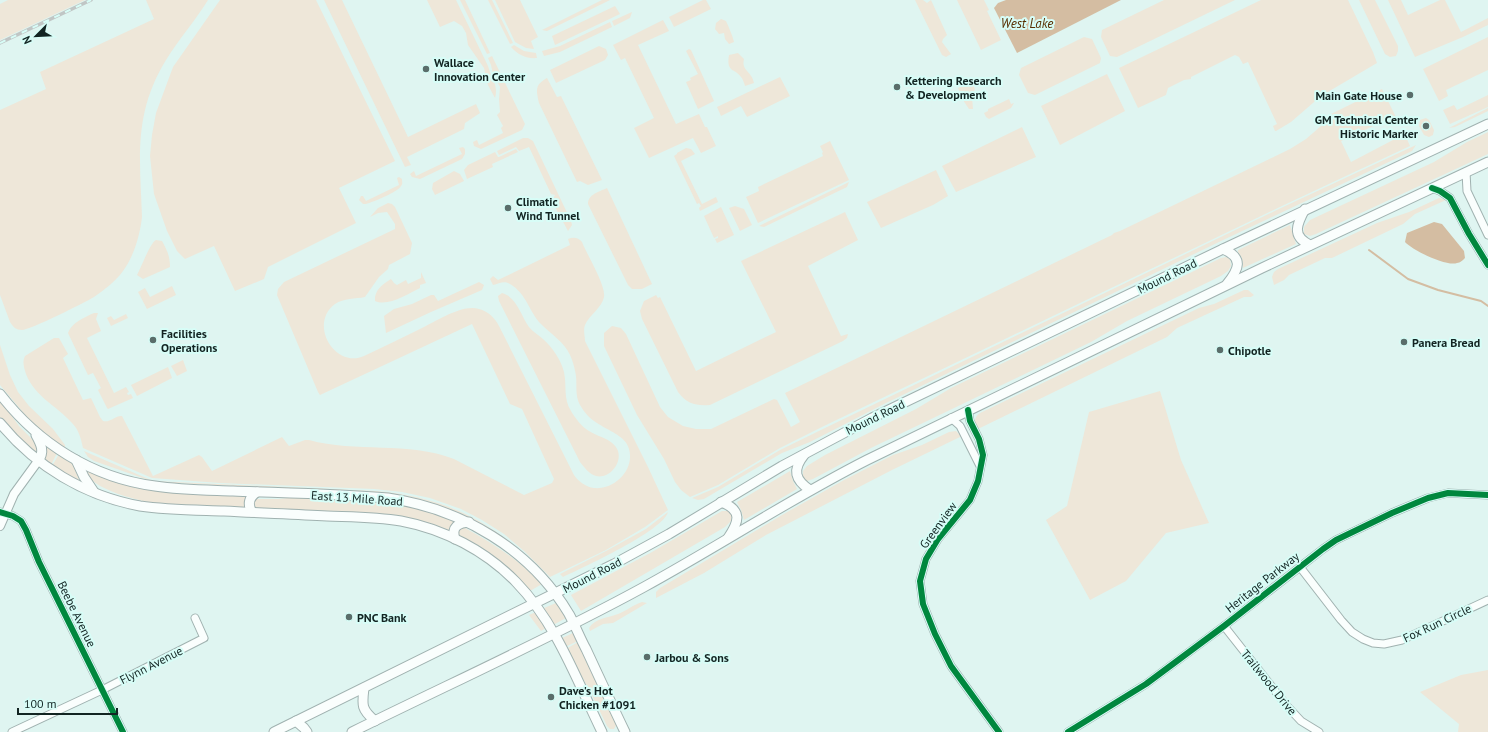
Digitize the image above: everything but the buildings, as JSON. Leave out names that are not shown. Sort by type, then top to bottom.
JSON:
[{"type":"main road","name":"Mound Road","points":[[274,732],[535,604],[640,550],[807,452],[879,415],[1306,209],[1488,124]]},
{"type":"main road","points":[[352,732],[555,633],[645,587],[810,490],[867,460],[1226,285],[1488,162]]},
{"type":"main road","points":[[1306,209],[1297,229],[1300,237],[1310,245]]},
{"type":"main road","points":[[1223,249],[1233,255],[1238,265],[1235,275],[1226,285]]},
{"type":"main road","name":"East 13 Mile Road","points":[[0,394],[35,432],[76,460],[109,476],[139,484],[165,488],[388,498],[426,506],[451,514],[469,522],[510,548],[536,572],[555,594],[574,623],[621,730]]},
{"type":"main road","name":"East 13 Mile Road","points":[[0,423],[18,443],[38,461],[70,481],[95,493],[124,502],[157,508],[388,519],[425,527],[455,539],[485,556],[503,570],[524,590],[535,604],[555,633],[602,732]]},
{"type":"main road","points":[[35,432],[40,442],[42,452],[38,461]]},
{"type":"main road","points":[[807,452],[798,464],[796,474],[800,482],[810,490]]},
{"type":"main road","points":[[76,460],[84,477],[95,493]]},
{"type":"main road","points":[[252,512],[249,502],[252,495],[257,492]]},
{"type":"main road","points":[[721,502],[731,507],[736,514],[736,524],[728,539]]},
{"type":"main road","points":[[455,539],[454,532],[456,526],[462,522],[469,522]]},
{"type":"main road","points":[[364,688],[364,709],[375,721]]},
{"type":"main road","points":[[586,698],[591,699],[609,732]]},
{"type":"main road","points":[[296,721],[307,732]]},
{"type":"street","points":[[1466,172],[1467,191],[1488,235]]},
{"type":"street","points":[[1432,188],[1440,191],[1450,198],[1469,234],[1488,265]]},
{"type":"street","name":"Greenview","points":[[968,410],[970,421],[983,455],[978,481],[974,493],[965,507],[938,539],[926,559],[920,581],[923,604],[935,634],[951,666],[999,732]]},
{"type":"street","points":[[951,418],[960,426],[980,466]]},
{"type":"street","points":[[0,526],[3,513],[18,487],[38,461]]},
{"type":"street","name":"Heritage Parkway","points":[[1068,732],[1146,684],[1336,540],[1392,513],[1428,498],[1448,493],[1488,495]]},
{"type":"street","name":"Beebe Avenue","points":[[3,513],[20,521],[26,530],[39,562],[123,732]]},
{"type":"street","name":"Fox Run Circle","points":[[1300,567],[1352,632],[1373,643],[1384,644],[1402,640],[1488,600]]},
{"type":"street","name":"Flynn Avenue","points":[[12,732],[102,690],[204,638],[194,618]]},
{"type":"street","name":"Trailwood Drive","points":[[1224,626],[1287,706],[1301,721],[1319,732]]},
{"type":"shaded area","points":[[8,0],[85,0],[0,40],[0,4]]},
{"type":"shaded area","points":[[146,0],[208,0],[166,60],[155,80],[148,99],[143,118],[140,156],[142,217],[140,231],[133,252],[120,275],[94,297],[35,326],[22,330],[18,329],[10,322],[0,295],[0,110],[46,89],[40,72],[154,19]]},
{"type":"shaded area","points":[[220,0],[316,0],[395,161],[339,188],[356,223],[268,267],[264,279],[235,291],[214,246],[185,259],[177,251],[167,231],[154,194],[150,156],[156,113],[173,67]]},
{"type":"shaded area","points":[[324,0],[342,0],[408,137],[476,104],[480,113],[465,123],[464,129],[407,157],[411,165],[405,167]]},
{"type":"shaded area","points":[[427,0],[456,0],[488,66],[496,90],[495,98],[488,85],[484,68],[468,45],[466,33],[462,26],[454,21],[440,27]]},
{"type":"shaded area","points":[[460,0],[465,0],[490,53],[487,54]]},
{"type":"shaded area","points":[[488,0],[492,0],[513,43],[510,44]]},
{"type":"shaded area","points":[[495,0],[520,0],[538,37],[531,41],[534,49],[526,48],[515,42]]},
{"type":"shaded area","points":[[602,0],[610,0],[547,31],[542,30]]},
{"type":"shaded area","points":[[703,0],[706,0],[711,9],[674,27],[669,17]]},
{"type":"shaded area","points":[[915,0],[923,0],[927,3],[931,0],[947,35],[942,42],[951,54],[946,57],[942,55]]},
{"type":"shaded area","points":[[957,0],[984,0],[989,10],[987,11],[1001,40],[981,50]]},
{"type":"shaded area","points":[[1164,0],[1235,0],[1117,57],[1110,56],[1101,37],[1102,30]]},
{"type":"shaded area","points":[[1261,0],[1348,0],[1377,63],[1321,96],[1291,122],[1276,131],[1273,126],[1277,124],[1248,62],[1243,64],[1239,57],[1235,55],[1191,77],[1191,79],[1184,80],[1168,88],[1166,95],[1138,108],[1119,68]]},
{"type":"shaded area","points":[[1359,0],[1375,0],[1398,46],[1396,56],[1390,57],[1385,54]]},
{"type":"shaded area","points":[[1388,0],[1401,0],[1408,15],[1440,0],[1445,0],[1461,32],[1488,18],[1488,25],[1415,57]]},
{"type":"shaded area","points":[[615,6],[620,14],[555,45],[552,36]]},
{"type":"shaded area","points":[[632,12],[630,18],[614,26],[612,21]]},
{"type":"shaded area","points":[[721,19],[726,21],[734,42],[729,44],[725,39],[724,33],[719,34],[715,29],[716,23]]},
{"type":"shaded area","points":[[663,20],[669,31],[638,45],[676,124],[699,114],[716,146],[701,153],[693,138],[649,158],[634,128],[654,118],[625,58],[621,60],[613,45]]},
{"type":"shaded area","points":[[610,22],[612,27],[560,52],[544,56],[542,51],[560,46]]},
{"type":"shaded area","points":[[1084,37],[1092,39],[1101,58],[1100,63],[1035,95],[1028,93],[1019,75],[1021,68]]},
{"type":"shaded area","points":[[1488,37],[1488,70],[1446,90],[1448,96],[1439,101],[1423,69]]},
{"type":"shaded area","points":[[514,45],[524,51],[536,53],[537,58],[530,58],[520,54],[511,47]]},
{"type":"shaded area","points":[[599,46],[606,49],[608,55],[605,60],[556,83],[550,70]]},
{"type":"shaded area","points":[[689,49],[691,50],[714,101],[698,109],[686,82],[698,74],[686,51]]},
{"type":"shaded area","points":[[738,53],[744,59],[743,63],[745,69],[753,79],[754,83],[745,86],[739,74],[730,67],[728,61],[729,55]]},
{"type":"shaded area","points":[[492,56],[525,124],[522,130],[481,149],[474,146],[473,142],[477,140],[479,145],[503,133],[501,128],[503,126],[497,115],[500,112],[500,87],[493,74],[488,58]]},
{"type":"shaded area","points":[[1107,74],[1125,111],[1060,145],[1041,106]]},
{"type":"shaded area","points":[[780,77],[790,96],[747,117],[741,106],[721,116],[717,107]]},
{"type":"shaded area","points":[[547,78],[557,97],[561,96],[602,180],[588,185],[580,181],[577,182],[539,103],[537,88],[540,83]]},
{"type":"shaded area","points":[[972,83],[975,89],[972,97],[973,109],[969,109],[958,88]]},
{"type":"shaded area","points":[[1382,89],[1398,121],[1387,126],[1384,121],[1341,141],[1351,162],[1393,140],[1391,136],[1403,130],[1410,146],[824,426],[780,448],[718,485],[690,497],[681,490],[675,482],[664,459],[637,415],[604,346],[604,333],[612,326],[621,328],[626,334],[660,407],[668,417],[683,426],[696,429],[711,429],[774,399],[777,400],[791,427],[800,422],[785,393],[1290,149],[1306,139],[1321,126],[1331,114]]},
{"type":"shaded area","points":[[1488,95],[1488,107],[1450,124],[1443,110],[1454,105],[1457,110]]},
{"type":"shaded area","points":[[1009,99],[1011,104],[1014,103],[1011,108],[989,119],[986,117],[984,113],[988,111],[988,109]]},
{"type":"shaded area","points":[[1488,108],[1488,111],[1455,127],[1449,128]]},
{"type":"shaded area","points":[[1426,118],[1429,120],[1434,130],[1433,135],[1429,137],[1424,135],[1419,126],[1420,120]]},
{"type":"shaded area","points":[[1022,127],[1036,157],[956,192],[942,166]]},
{"type":"shaded area","points":[[1488,132],[1488,154],[1316,234],[1310,236],[1304,234],[1304,227],[1310,220],[1434,162],[1467,142]]},
{"type":"shaded area","points":[[523,138],[528,138],[533,141],[571,221],[572,225],[568,231],[552,201],[555,195],[551,194],[529,147],[519,151],[516,147],[499,155],[497,151]]},
{"type":"shaded area","points":[[830,141],[849,180],[758,223],[746,197],[759,191],[758,187],[823,156],[820,146]]},
{"type":"shaded area","points":[[1416,145],[1412,151],[1221,241],[884,404],[810,442],[782,453],[704,499],[698,500],[692,498],[718,487],[780,450],[825,428],[1283,207]]},
{"type":"shaded area","points":[[463,147],[465,149],[465,154],[462,159],[420,179],[412,177],[410,174],[414,171],[416,176],[462,154],[459,148]]},
{"type":"shaded area","points":[[686,148],[691,149],[695,154],[681,161],[702,204],[716,197],[718,202],[700,211],[699,208],[701,206],[699,203],[697,204],[674,156]]},
{"type":"shaded area","points":[[516,149],[518,152],[492,164],[493,167],[467,179],[464,170],[468,165],[495,152],[499,157]]},
{"type":"shaded area","points":[[936,170],[948,196],[933,205],[881,228],[867,202]]},
{"type":"shaded area","points":[[454,171],[460,174],[464,181],[435,195],[432,189],[433,183]]},
{"type":"shaded area","points":[[399,177],[402,179],[402,184],[390,194],[366,204],[363,204],[359,200],[361,196],[363,196],[366,201],[399,185],[397,178]]},
{"type":"shaded area","points":[[849,182],[847,187],[764,227],[759,226]]},
{"type":"shaded area","points":[[607,188],[652,284],[642,289],[632,289],[628,285],[588,204],[588,201],[592,196]]},
{"type":"shaded area","points":[[1439,198],[1446,200],[1415,214],[1403,224],[1332,258],[1325,258],[1289,275],[1284,280],[1274,285],[1272,277],[1274,272],[1278,269],[1377,223],[1409,212]]},
{"type":"shaded area","points":[[388,203],[395,207],[412,243],[410,254],[389,265],[388,269],[379,277],[365,297],[338,302],[327,313],[324,322],[325,333],[328,342],[335,351],[343,356],[353,358],[364,356],[457,311],[472,308],[485,311],[499,326],[574,475],[582,483],[594,488],[609,486],[621,477],[629,464],[630,457],[627,444],[616,434],[601,426],[583,410],[577,398],[576,376],[573,363],[570,355],[561,342],[541,324],[516,288],[504,282],[493,285],[490,279],[493,276],[498,280],[570,245],[568,239],[577,238],[582,242],[604,292],[601,305],[589,318],[585,325],[585,341],[668,510],[645,527],[606,550],[550,577],[524,551],[504,534],[461,509],[430,498],[402,492],[374,489],[220,483],[152,478],[83,448],[79,435],[74,426],[66,417],[40,395],[26,374],[23,363],[25,356],[54,338],[59,338],[68,354],[63,358],[83,400],[91,398],[103,421],[108,421],[122,416],[153,476],[199,455],[212,471],[282,437],[289,446],[309,440],[345,446],[419,450],[436,454],[454,459],[524,495],[552,483],[554,479],[522,409],[510,404],[472,324],[320,395],[318,392],[277,295],[278,289],[284,282],[395,229],[395,224],[387,212],[378,213],[370,217],[378,208]]},
{"type":"shaded area","points":[[735,206],[744,209],[752,225],[740,231],[729,208]]},
{"type":"shaded area","points":[[721,207],[734,235],[717,243],[715,239],[718,238],[718,236],[714,238],[704,216]]},
{"type":"shaded area","points":[[845,212],[858,240],[808,266],[841,336],[848,334],[847,338],[710,405],[700,405],[688,402],[681,396],[642,319],[640,311],[644,301],[656,295],[658,298],[660,297],[696,371],[776,332],[741,261]]},
{"type":"shaded area","points":[[1290,225],[1296,244],[1243,268],[1242,258],[1238,250]]},
{"type":"shaded area","points":[[156,240],[162,241],[164,244],[169,256],[170,267],[143,279],[137,275],[148,251]]},
{"type":"shaded area","points":[[1226,257],[1230,259],[1231,266],[1228,271],[1221,276],[1127,321],[1091,342],[871,448],[813,479],[807,481],[803,478],[803,471],[807,466],[825,455],[916,409],[951,388],[1221,258]]},
{"type":"shaded area","points":[[421,272],[426,283],[420,285],[420,288],[392,301],[375,301],[376,294],[382,285],[391,279],[397,285],[406,280],[408,284],[421,278]]},
{"type":"shaded area","points":[[479,282],[484,285],[482,290],[386,333],[384,316],[394,309],[412,304],[431,295],[434,295],[438,301]]},
{"type":"shaded area","points":[[172,286],[176,295],[147,309],[138,292],[145,288],[150,297]]},
{"type":"shaded area","points":[[1244,290],[1248,290],[1254,295],[1251,297],[1244,297],[1177,328],[1167,337],[980,428],[977,428],[975,420],[980,413],[1199,308],[1214,304]]},
{"type":"shaded area","points":[[502,293],[511,298],[518,307],[529,327],[547,343],[559,359],[565,377],[567,401],[571,411],[581,425],[609,441],[616,447],[619,456],[618,461],[610,473],[601,476],[593,475],[580,462],[499,301],[498,296]]},
{"type":"shaded area","points":[[94,313],[98,313],[96,319],[101,331],[87,338],[114,393],[126,387],[129,392],[127,393],[128,395],[131,394],[133,398],[108,409],[98,390],[101,388],[93,373],[88,375],[68,333],[75,323]]},
{"type":"shaded area","points":[[126,314],[128,318],[111,326],[107,318],[111,316],[114,320]]},
{"type":"shaded area","points":[[0,345],[10,375],[18,392],[29,406],[53,429],[65,445],[65,448],[56,443],[31,422],[0,385]]},
{"type":"shaded area","points":[[183,360],[187,371],[177,376],[171,366]]},
{"type":"shaded area","points":[[168,367],[172,378],[137,396],[131,385]]},
{"type":"shaded area","points":[[1160,391],[1181,460],[1209,523],[1166,533],[1126,581],[1090,600],[1046,520],[1067,506],[1089,412]]},
{"type":"shaded area","points":[[0,400],[19,426],[37,444],[39,448],[37,455],[6,425],[0,417]]},
{"type":"shaded area","points":[[956,431],[961,436],[960,437],[892,470],[766,535],[704,573],[656,598],[656,592],[660,588],[844,480],[893,455],[922,445],[949,432]]},
{"type":"shaded area","points":[[46,446],[57,453],[51,465],[44,460]]},
{"type":"shaded area","points":[[84,451],[153,481],[375,491],[402,494],[426,500],[449,507],[471,517],[491,529],[511,543],[530,559],[549,578],[548,579],[507,541],[487,528],[456,512],[422,500],[379,493],[154,482],[94,461],[88,457]]},
{"type":"shaded area","points":[[59,454],[72,462],[80,482],[52,466]]},
{"type":"shaded area","points":[[86,470],[124,484],[147,489],[246,495],[245,508],[180,506],[141,501],[105,489],[89,477]]},
{"type":"shaded area","points":[[790,471],[797,489],[744,520],[737,502]]},
{"type":"shaded area","points":[[295,497],[374,500],[405,504],[455,521],[448,531],[438,528],[255,509],[253,501],[257,499]]},
{"type":"shaded area","points":[[722,511],[729,511],[732,516],[731,521],[725,527],[581,611],[571,595],[652,552]]},
{"type":"shaded area","points":[[668,512],[663,520],[638,539],[563,577],[560,574],[646,529]]},
{"type":"shaded area","points":[[465,528],[506,553],[542,584],[530,591],[460,537],[458,530]]},
{"type":"shaded area","points":[[642,602],[647,603],[613,623],[603,624],[590,631],[589,628],[595,622],[621,613]]},
{"type":"shaded area","points":[[556,603],[566,618],[555,624],[544,608]]},
{"type":"shaded area","points":[[536,612],[546,628],[541,631],[529,615]]},
{"type":"shaded area","points":[[573,633],[578,641],[565,647],[562,638]]},
{"type":"shaded area","points":[[578,642],[617,724],[614,729],[610,729],[607,726],[590,691],[566,649]]},
{"type":"shaded area","points":[[1488,670],[1488,732],[1458,732],[1459,724],[1420,692],[1461,675]]},
{"type":"water","name":"West Lake","points":[[1006,0],[1121,0],[1017,53],[994,8],[998,3]]},
{"type":"water","points":[[1434,222],[1442,224],[1464,251],[1465,258],[1458,263],[1452,264],[1438,260],[1422,253],[1405,242],[1407,233]]},
{"type":"waterway","points":[[1369,250],[1408,279],[1438,290],[1481,301],[1488,306]]},
{"type":"railway","points":[[0,43],[91,0]]},
{"type":"cycle path","points":[[1432,188],[1440,191],[1450,198],[1469,234],[1488,265]]},
{"type":"cycle path","points":[[968,410],[970,421],[979,439],[983,455],[978,481],[970,500],[938,539],[926,559],[920,581],[923,604],[935,634],[951,666],[999,732]]},
{"type":"cycle path","points":[[1068,732],[1146,684],[1336,540],[1392,513],[1428,498],[1448,493],[1488,495]]},
{"type":"cycle path","points":[[0,512],[13,516],[21,521],[39,562],[123,732]]},
{"type":"place","name":"Wallace Innovation Center","points":[[426,69]]},
{"type":"place","name":"Kettering Research & Development","points":[[897,87]]},
{"type":"place","name":"Main Gate House","points":[[1410,95]]},
{"type":"place","name":"GM Technical Center Historic Marker","points":[[1426,126]]},
{"type":"place","name":"Climatic Wind Tunnel","points":[[508,208]]},
{"type":"place","name":"Facilities Operations","points":[[153,340]]},
{"type":"place","name":"Panera Bread","points":[[1404,342]]},
{"type":"place","name":"Chipotle","points":[[1220,350]]},
{"type":"place","name":"PNC Bank","points":[[349,617]]},
{"type":"place","name":"Jarbou & Sons","points":[[647,657]]},
{"type":"place","name":"Dave's Hot Chicken #1091","points":[[551,697]]}]
